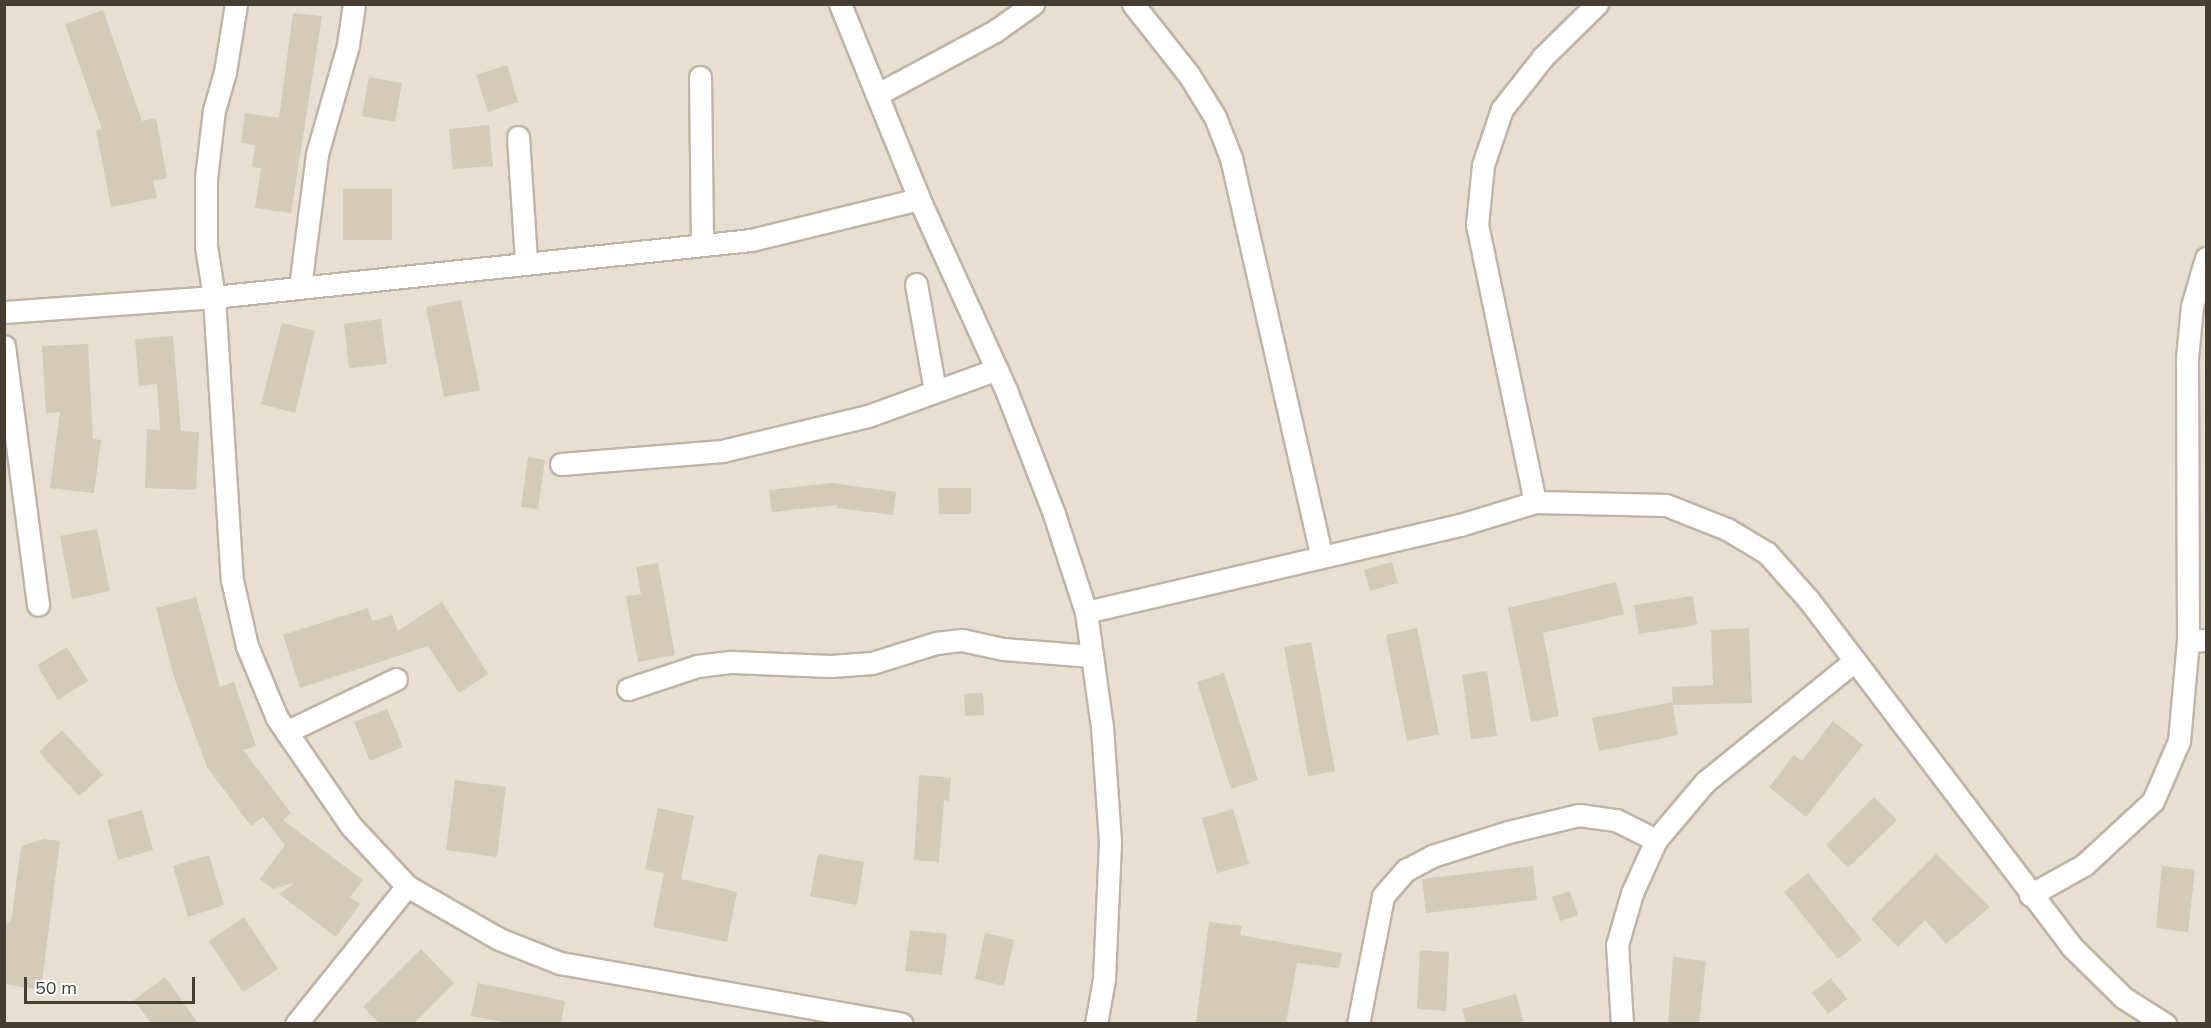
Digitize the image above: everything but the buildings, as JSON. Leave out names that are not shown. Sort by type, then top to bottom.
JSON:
[{"type":"street","points":[[236,4],[225,72],[214,110],[206,178],[206,246],[214,297],[232,579],[247,646],[286,732],[351,826],[407,886],[499,939],[560,963],[895,1023]]},
{"type":"street","points":[[300,287],[317,154],[348,45],[354,4]]},
{"type":"street","points":[[840,4],[920,199],[996,369],[1054,514],[1086,612],[1102,727],[1110,842],[1104,979],[1096,1023]]},
{"type":"street","points":[[878,94],[995,31],[1033,4]]},
{"type":"street","points":[[1133,4],[1189,75],[1215,117],[1231,158],[1322,554]]},
{"type":"street","points":[[1535,502],[1477,225],[1483,165],[1502,109],[1543,57],[1597,4]]},
{"type":"street","points":[[700,77],[702,244]]},
{"type":"street","points":[[518,137],[526,262]]},
{"type":"street","points":[[4,312],[214,297],[526,262],[751,240],[817,226],[920,199]]},
{"type":"street","points":[[2030,895],[2084,865],[2153,801],[2179,741],[2197,640],[2187,358],[2192,306],[2206,258]]},
{"type":"street","points":[[916,284],[935,391]]},
{"type":"street","points":[[4,346],[38,605]]},
{"type":"street","points":[[561,464],[722,451],[868,416],[996,369]]},
{"type":"street","points":[[1086,612],[1322,554],[1460,525],[1535,502],[1666,505],[1727,529],[1767,553],[1808,599],[1853,662],[2071,946],[2124,998],[2165,1023]]},
{"type":"street","points":[[628,689],[697,666],[732,662],[831,666],[872,663],[936,643],[962,640],[1003,650],[1092,656]]},
{"type":"street","points":[[1622,1023],[1617,945],[1632,893],[1656,840],[1705,782],[1853,662]]},
{"type":"street","points":[[286,732],[396,679]]},
{"type":"street","points":[[1358,1023],[1383,896],[1406,870],[1432,856],[1508,832],[1579,816],[1616,820],[1656,840]]},
{"type":"street","points":[[299,1023],[407,886]]},
{"type":"shaded area","points":[[5,5],[2206,5],[2206,1023],[5,1023]]}]
